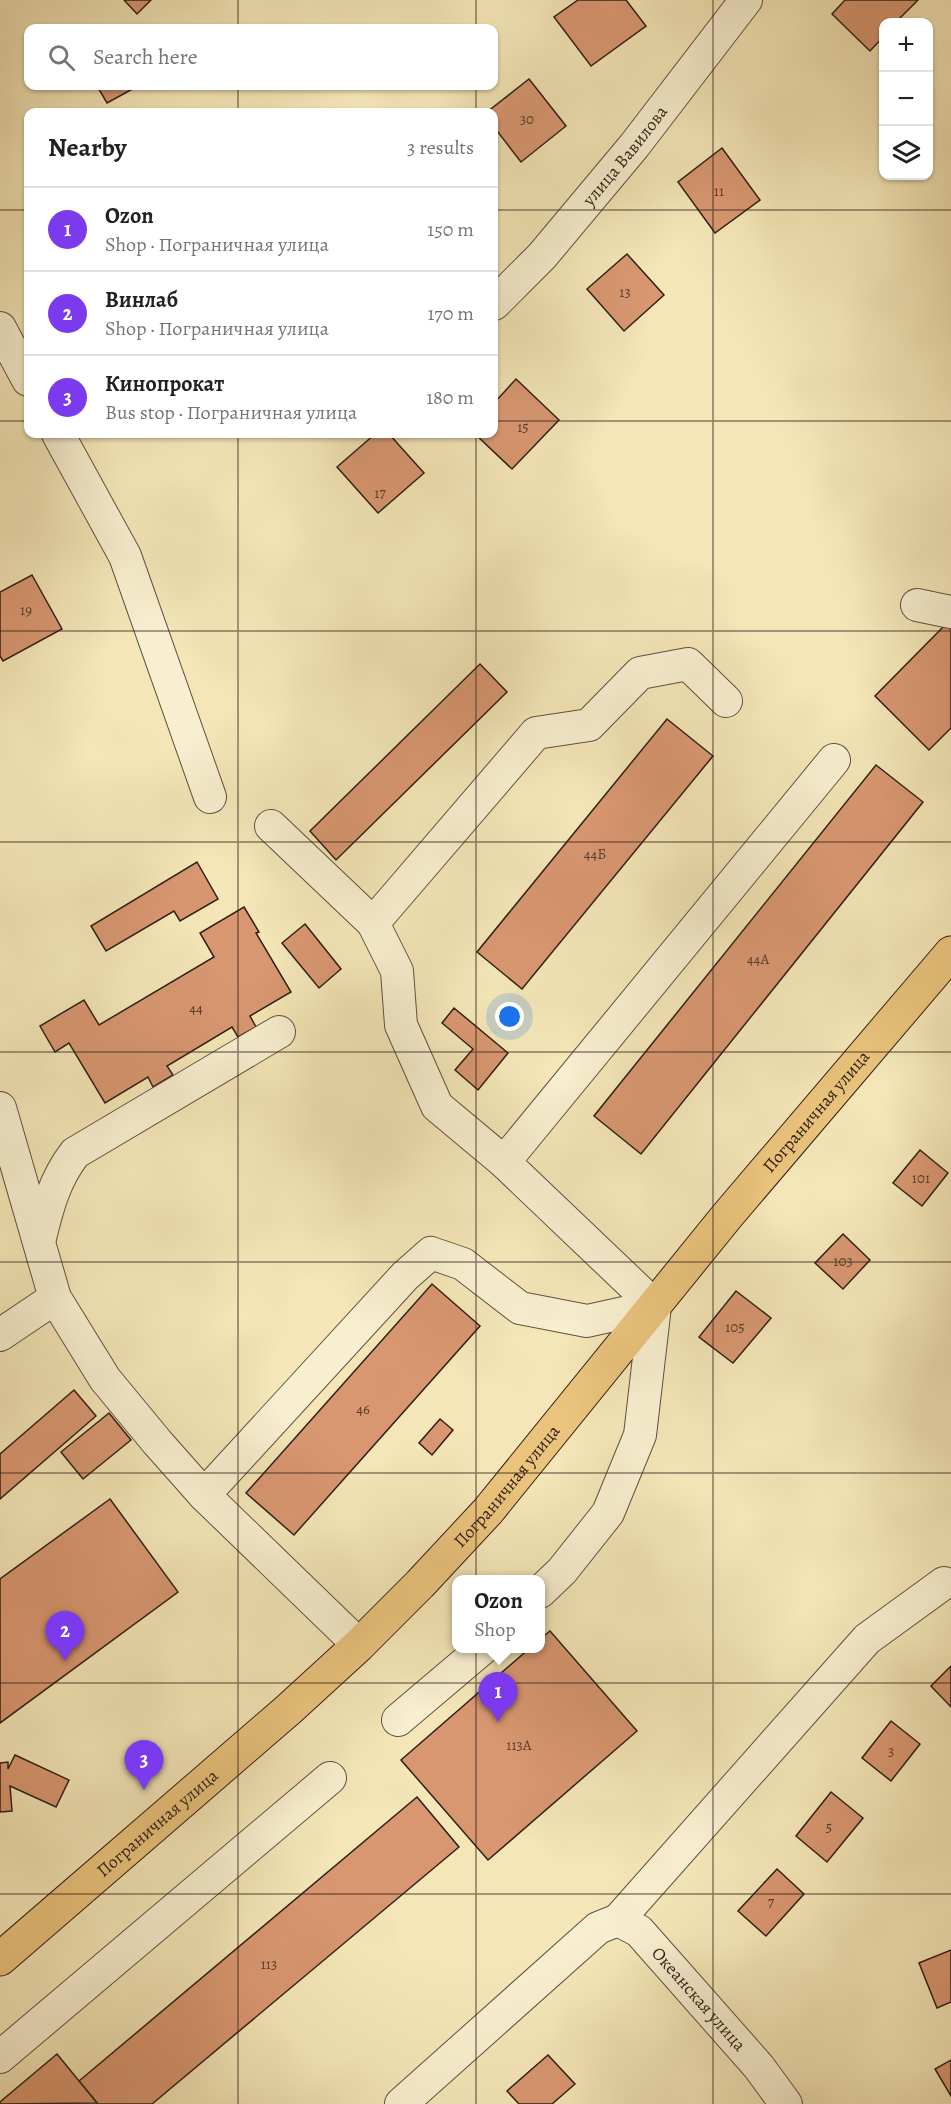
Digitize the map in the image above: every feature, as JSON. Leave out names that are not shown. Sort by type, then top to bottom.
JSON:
[{"type":"main road","name":"Пограничная улица","points":[[0,1959],[279,1718],[359,1645],[488,1511],[735,1207],[951,953]]},
{"type":"street","name":"улица Вавилова","points":[[498,300],[542,256],[634,146],[746,0]]},
{"type":"street","points":[[0,328],[24,373]]},
{"type":"street","points":[[60,438],[124,556],[210,797]]},
{"type":"street","points":[[917,605],[951,612]]},
{"type":"street","points":[[373,923],[536,733],[589,725],[640,673],[688,664],[726,701]]},
{"type":"street","points":[[504,1161],[834,760]]},
{"type":"street","points":[[271,826],[373,923],[397,971],[401,1025],[437,1106],[504,1161],[654,1306]]},
{"type":"street","points":[[39,1243],[49,1201],[62,1171],[75,1153],[279,1032]]},
{"type":"street","points":[[0,1108],[55,1298],[105,1379],[204,1495],[359,1645]]},
{"type":"street","points":[[204,1495],[405,1276],[431,1253],[463,1264],[520,1308],[587,1321],[654,1306]]},
{"type":"street","points":[[0,1335],[55,1298]]},
{"type":"street","points":[[545,1587],[562,1571],[608,1513],[640,1435],[654,1306]]},
{"type":"street","points":[[401,2104],[608,1924],[867,1638],[944,1583]]},
{"type":"street","points":[[399,1720],[477,1653]]},
{"type":"street","points":[[0,2057],[330,1778]]},
{"type":"street","name":"Океанская улица","points":[[608,1924],[639,1930],[759,2067],[786,2104]]},
{"type":"building","points":[[124,0],[151,0],[137,14]]},
{"type":"building","points":[[578,0],[626,0],[646,26],[591,66],[554,17]]},
{"type":"building","points":[[845,0],[918,0],[900,18],[879,18],[879,41],[870,51],[832,14]]},
{"type":"building","points":[[529,79],[566,126],[521,162],[498,132],[498,108],[492,108]]},
{"type":"building","points":[[99,90],[131,90],[107,103]]},
{"type":"building","points":[[722,148],[760,200],[715,233],[678,182]]},
{"type":"building","points":[[627,254],[664,295],[624,331],[587,289]]},
{"type":"building","points":[[516,379],[559,420],[512,469],[479,438],[498,438],[498,399]]},
{"type":"building","points":[[370,438],[393,438],[424,473],[378,513],[337,467]]},
{"type":"building","points":[[32,575],[62,629],[3,661],[0,656],[0,592]]},
{"type":"building","points":[[948,622],[951,624],[951,728],[929,750],[875,696]]},
{"type":"building","points":[[480,664],[507,692],[336,860],[310,831]]},
{"type":"building","points":[[667,719],[713,756],[522,989],[477,952]]},
{"type":"building","points":[[876,765],[923,802],[641,1154],[594,1116]]},
{"type":"building","points":[[197,862],[218,899],[180,921],[174,911],[106,951],[91,926]]},
{"type":"building","points":[[244,907],[259,932],[256,933],[291,992],[250,1016],[256,1027],[238,1037],[232,1027],[167,1066],[173,1075],[153,1087],[148,1077],[105,1103],[69,1043],[55,1052],[40,1026],[84,1000],[99,1025],[214,957],[200,933]]},
{"type":"building","points":[[305,924],[341,969],[319,988],[282,943]]},
{"type":"building","points":[[454,1008],[508,1053],[478,1090],[455,1070],[473,1049],[442,1023]]},
{"type":"building","points":[[920,1150],[948,1173],[922,1206],[893,1183]]},
{"type":"building","points":[[843,1234],[870,1260],[843,1289],[815,1263]]},
{"type":"building","points":[[432,1284],[480,1326],[294,1535],[246,1493]]},
{"type":"building","points":[[736,1291],[771,1318],[733,1363],[699,1337]]},
{"type":"building","points":[[74,1390],[96,1416],[0,1499],[0,1454]]},
{"type":"building","points":[[109,1413],[131,1440],[83,1479],[61,1452]]},
{"type":"building","points":[[440,1419],[453,1430],[432,1455],[419,1443]]},
{"type":"building","points":[[110,1499],[178,1592],[0,1723],[0,1579]]},
{"type":"building","points":[[550,1631],[637,1731],[488,1860],[401,1760],[524,1653],[545,1653],[545,1635]]},
{"type":"building","points":[[951,1666],[951,1707],[931,1686]]},
{"type":"building","points":[[891,1721],[920,1744],[891,1781],[862,1758]]},
{"type":"building","points":[[15,1755],[69,1780],[56,1807],[10,1786],[12,1811],[0,1812],[0,1763],[8,1762],[8,1769]]},
{"type":"building","points":[[831,1792],[863,1818],[827,1862],[796,1836]]},
{"type":"building","points":[[417,1797],[459,1847],[152,2104],[98,2104],[79,2081]]},
{"type":"building","points":[[777,1869],[804,1894],[766,1936],[738,1911]]},
{"type":"building","points":[[951,1950],[951,2002],[937,2008],[919,1963]]},
{"type":"building","points":[[57,2054],[97,2103],[0,2104],[0,2102]]},
{"type":"building","points":[[548,2055],[575,2084],[552,2104],[519,2104],[507,2091]]},
{"type":"building","points":[[951,2060],[951,2096],[935,2069]]},
{"type":"place","name":"Винлаб","points":[[65,1661]]},
{"type":"place","name":"Ozon","points":[[498,1722]]},
{"type":"place","name":"Кинопрокат","points":[[144,1790]]}]
